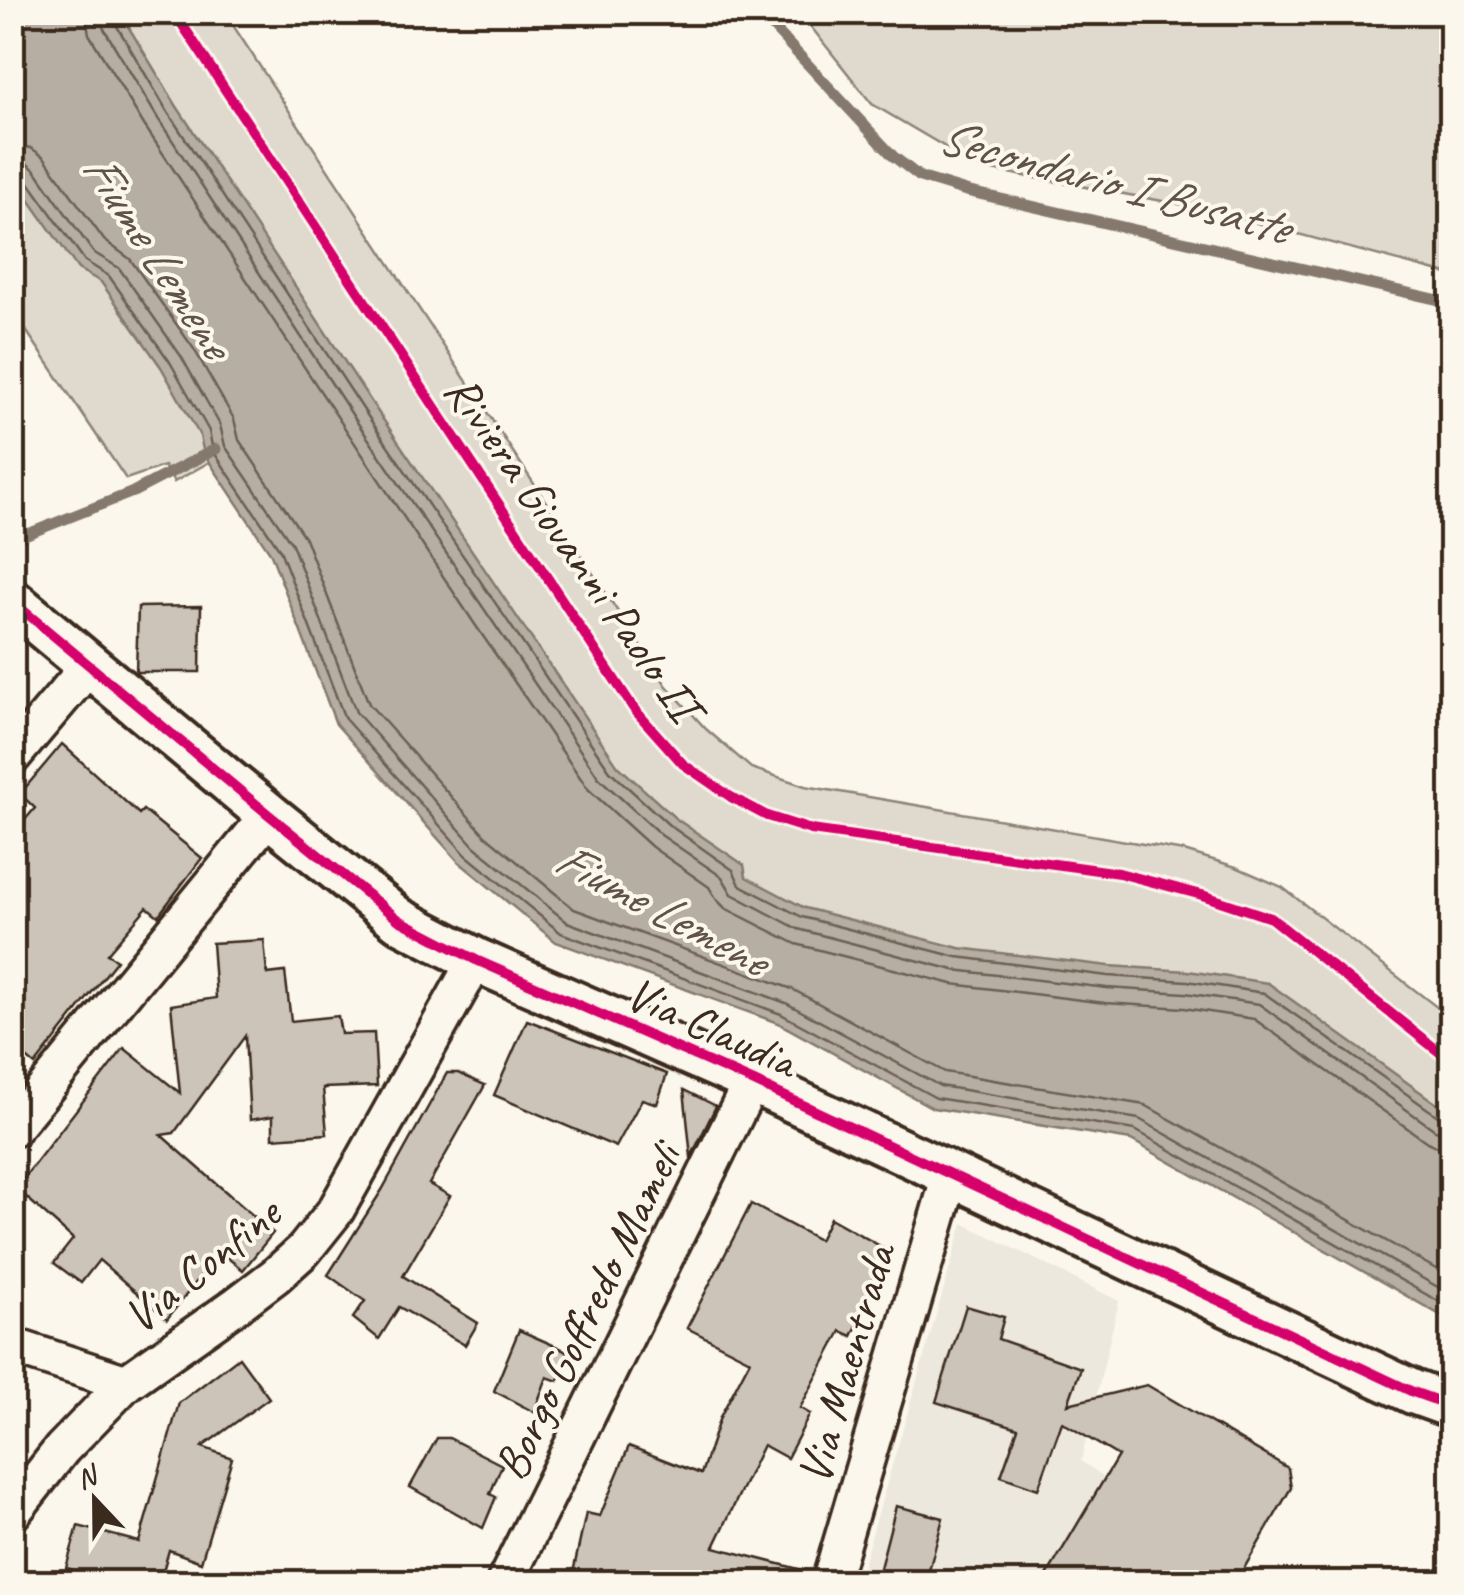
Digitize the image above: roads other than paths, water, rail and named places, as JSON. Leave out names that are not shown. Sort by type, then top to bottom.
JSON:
[{"type":"street","name":"Via Claudia","points":[[12,601],[268,816],[399,920],[476,960],[752,1080],[1396,1384],[1452,1406]]},
{"type":"street","points":[[12,757],[89,666]]},
{"type":"street","points":[[12,1130],[268,816]]},
{"type":"street","name":"Via Confine","points":[[12,1513],[62,1449],[126,1383],[275,1276],[304,1250],[336,1210],[476,960]]},
{"type":"street","name":"Borgo Goffredo Mameli","points":[[505,1582],[752,1080]]},
{"type":"street","name":"Via Maentrada","points":[[830,1582],[951,1173]]},
{"type":"street","points":[[12,1346],[126,1383]]},
{"type":"water","name":"Fiume Lemene","points":[[12,13],[120,13],[376,409],[618,766],[675,818],[744,865],[746,877],[805,908],[959,948],[1268,983],[1451,1114],[1451,1321],[1131,1140],[933,1108],[778,1023],[556,942],[459,862],[336,724],[271,554],[204,454],[200,436],[161,367],[101,282],[78,269],[13,177]]},
{"type":"waterway","name":"Secondario I Busatte","points":[[759,12],[893,156],[920,177],[966,191],[1452,303]]},
{"type":"waterway","points":[[20,537],[133,492],[216,449]]}]
